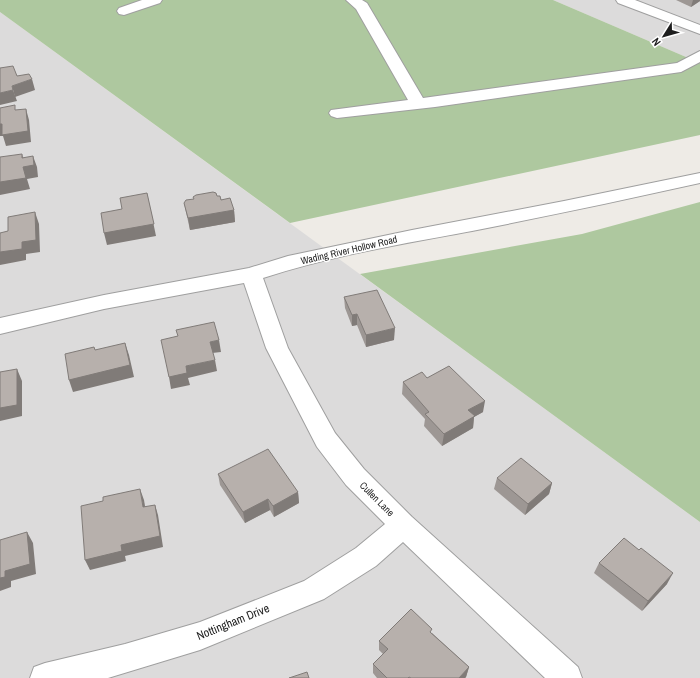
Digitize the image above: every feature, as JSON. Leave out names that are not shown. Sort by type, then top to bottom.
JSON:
[{"type":"street","points":[[124,11],[155,0]]},
{"type":"street","points":[[354,0],[362,6],[418,104]]},
{"type":"street","points":[[623,0],[700,30]]},
{"type":"street","points":[[337,113],[418,104],[681,67],[700,56]]},
{"type":"street","name":"Wading River Hollow Road","points":[[0,326],[104,302],[251,275],[288,263],[412,236],[564,207],[700,178]]},
{"type":"street","name":"Cullen Lane","points":[[251,275],[277,348],[326,440],[355,477],[403,525],[567,678]]},
{"type":"street","name":"Nottingham Drive","points":[[45,678],[125,659],[200,636],[314,590],[366,557],[403,525]]},
{"type":"shaded area","points":[[553,0],[700,0],[700,63]]},
{"type":"shaded area","points":[[0,12],[700,522],[700,678],[0,678]]},
{"type":"green space","points":[[0,0],[553,0],[700,63],[700,135],[290,223],[0,12]]},
{"type":"green space","points":[[700,202],[700,522],[360,274],[582,234]]},
{"type":"building","points":[[13,66],[17,76],[29,74],[32,79],[12,86],[13,90],[0,93],[0,68]]},
{"type":"building","points":[[15,105],[15,110],[26,109],[28,131],[2,135],[0,108]]},
{"type":"building","points":[[22,154],[22,158],[33,156],[34,165],[23,167],[26,178],[0,182],[0,157]]},
{"type":"building","points":[[213,192],[216,193],[217,196],[220,196],[221,200],[230,198],[234,210],[188,218],[184,203],[186,200],[194,199],[193,197],[196,195]]},
{"type":"building","points":[[147,193],[154,224],[104,233],[101,213],[122,209],[120,198]]},
{"type":"building","points":[[35,212],[36,240],[22,242],[22,249],[0,252],[0,233],[8,231],[8,217]]},
{"type":"building","points":[[377,290],[395,328],[366,335],[357,314],[352,315],[344,297]]},
{"type":"building","points":[[214,322],[219,340],[210,342],[215,360],[186,366],[187,373],[169,377],[161,340],[178,336],[176,330]]},
{"type":"building","points":[[125,343],[130,365],[69,380],[65,354],[94,347],[95,350]]},
{"type":"building","points":[[449,366],[485,401],[468,410],[475,416],[444,434],[425,414],[429,412],[403,382],[422,372],[427,378]]},
{"type":"building","points":[[17,369],[17,405],[0,408],[0,372]]},
{"type":"building","points":[[268,449],[298,492],[273,506],[268,499],[243,512],[218,474]]},
{"type":"building","points":[[521,458],[552,483],[528,504],[497,478]]},
{"type":"building","points":[[140,489],[143,507],[155,505],[160,536],[121,545],[122,551],[85,560],[81,506],[103,501],[103,497]]},
{"type":"building","points":[[27,532],[30,564],[5,571],[5,577],[0,578],[0,540]]},
{"type":"building","points":[[624,538],[639,550],[641,548],[673,573],[648,601],[599,563]]},
{"type":"building","points":[[411,609],[432,629],[430,632],[469,667],[459,678],[387,678],[373,664],[388,649],[379,641]]},
{"type":"building","points":[[307,672],[309,678],[289,678]]}]
